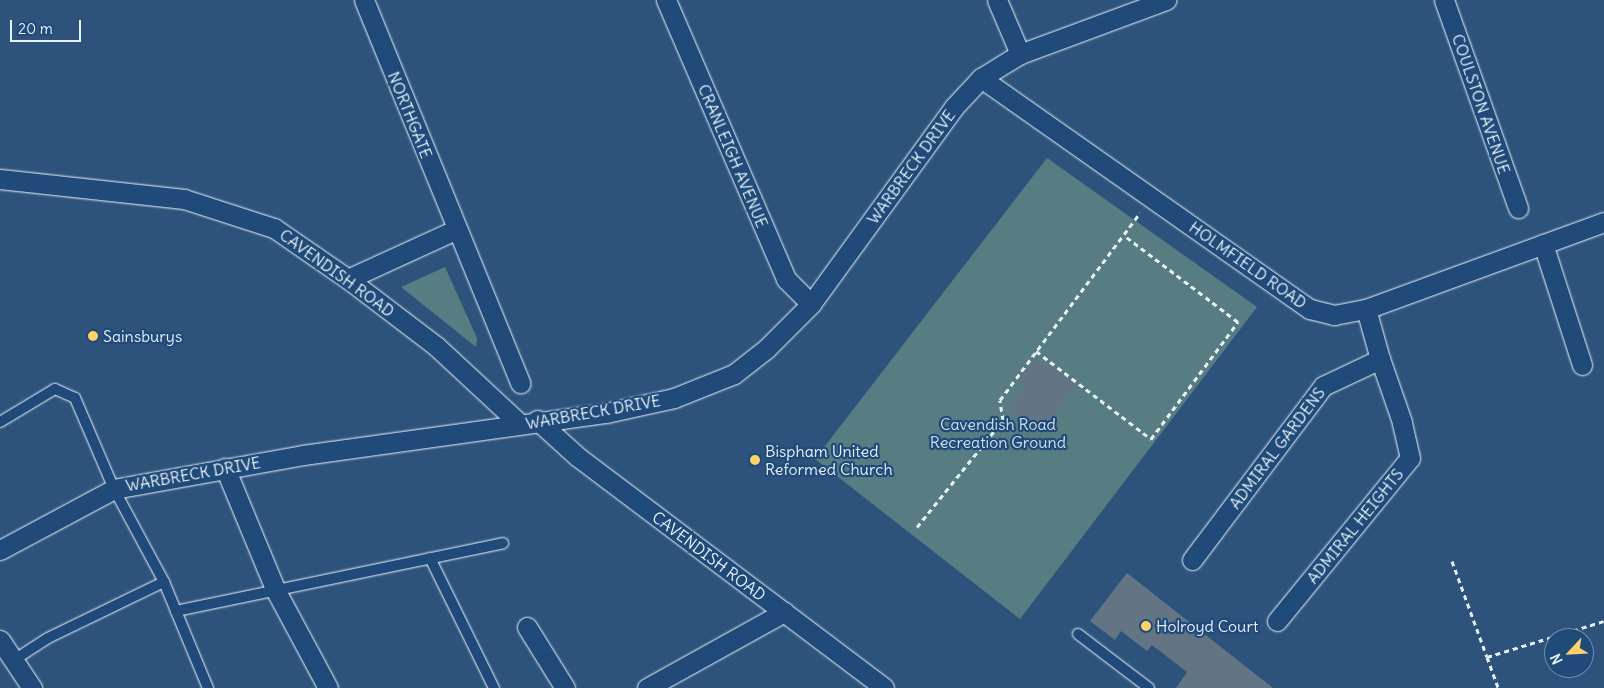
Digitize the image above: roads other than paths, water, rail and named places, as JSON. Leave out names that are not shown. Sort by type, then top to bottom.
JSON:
[{"type":"street","name":"NORTHGATE","points":[[364,0],[455,230],[520,383]]},
{"type":"street","name":"CRANLEIGH AVENUE","points":[[666,0],[786,279],[810,304]]},
{"type":"street","points":[[997,0],[1020,54]]},
{"type":"street","name":"WARBRECK DRIVE","points":[[0,550],[114,489],[225,468],[528,422],[606,413],[674,398],[734,374],[766,349],[810,304],[954,107],[981,78],[1020,54],[1166,0]]},
{"type":"street","name":"COULSTON AVENUE","points":[[1444,0],[1518,208]]},
{"type":"street","name":"HOLMFIELD ROAD","points":[[981,78],[1310,309],[1334,315],[1366,309],[1604,222]]},
{"type":"street","name":"CAVENDISH ROAD","points":[[0,179],[184,199],[274,228],[348,279],[436,346],[528,422],[578,457],[884,688]]},
{"type":"street","points":[[348,279],[455,230]]},
{"type":"street","points":[[1543,244],[1582,365]]},
{"type":"street","name":"ADMIRAL HEIGHTS","points":[[1277,621],[1410,458],[1402,422],[1380,359],[1366,309]]},
{"type":"street","name":"ADMIRAL GARDENS","points":[[1192,560],[1322,386],[1380,359]]},
{"type":"street","points":[[225,468],[276,591],[328,688]]},
{"type":"street","points":[[647,688],[784,612]]},
{"type":"street","points":[[527,627],[565,688]]},
{"type":"street","points":[[0,640],[32,688]]},
{"type":"lane","points":[[0,422],[55,389],[75,398],[114,489],[164,582],[208,688]]},
{"type":"lane","points":[[176,612],[503,542]]},
{"type":"lane","points":[[430,558],[494,688]]},
{"type":"lane","points":[[14,660],[48,638],[164,582]]},
{"type":"lane","points":[[1078,634],[1150,688]]},
{"type":"place","name":"Sainsburys","points":[[93,336]]},
{"type":"place","name":"Bispham United Reformed Church","points":[[755,460]]},
{"type":"place","name":"Holroyd Court","points":[[1146,626]]},
{"type":"park label","name":"Cavendish Road Recreation Ground","points":[[998,433]]}]
